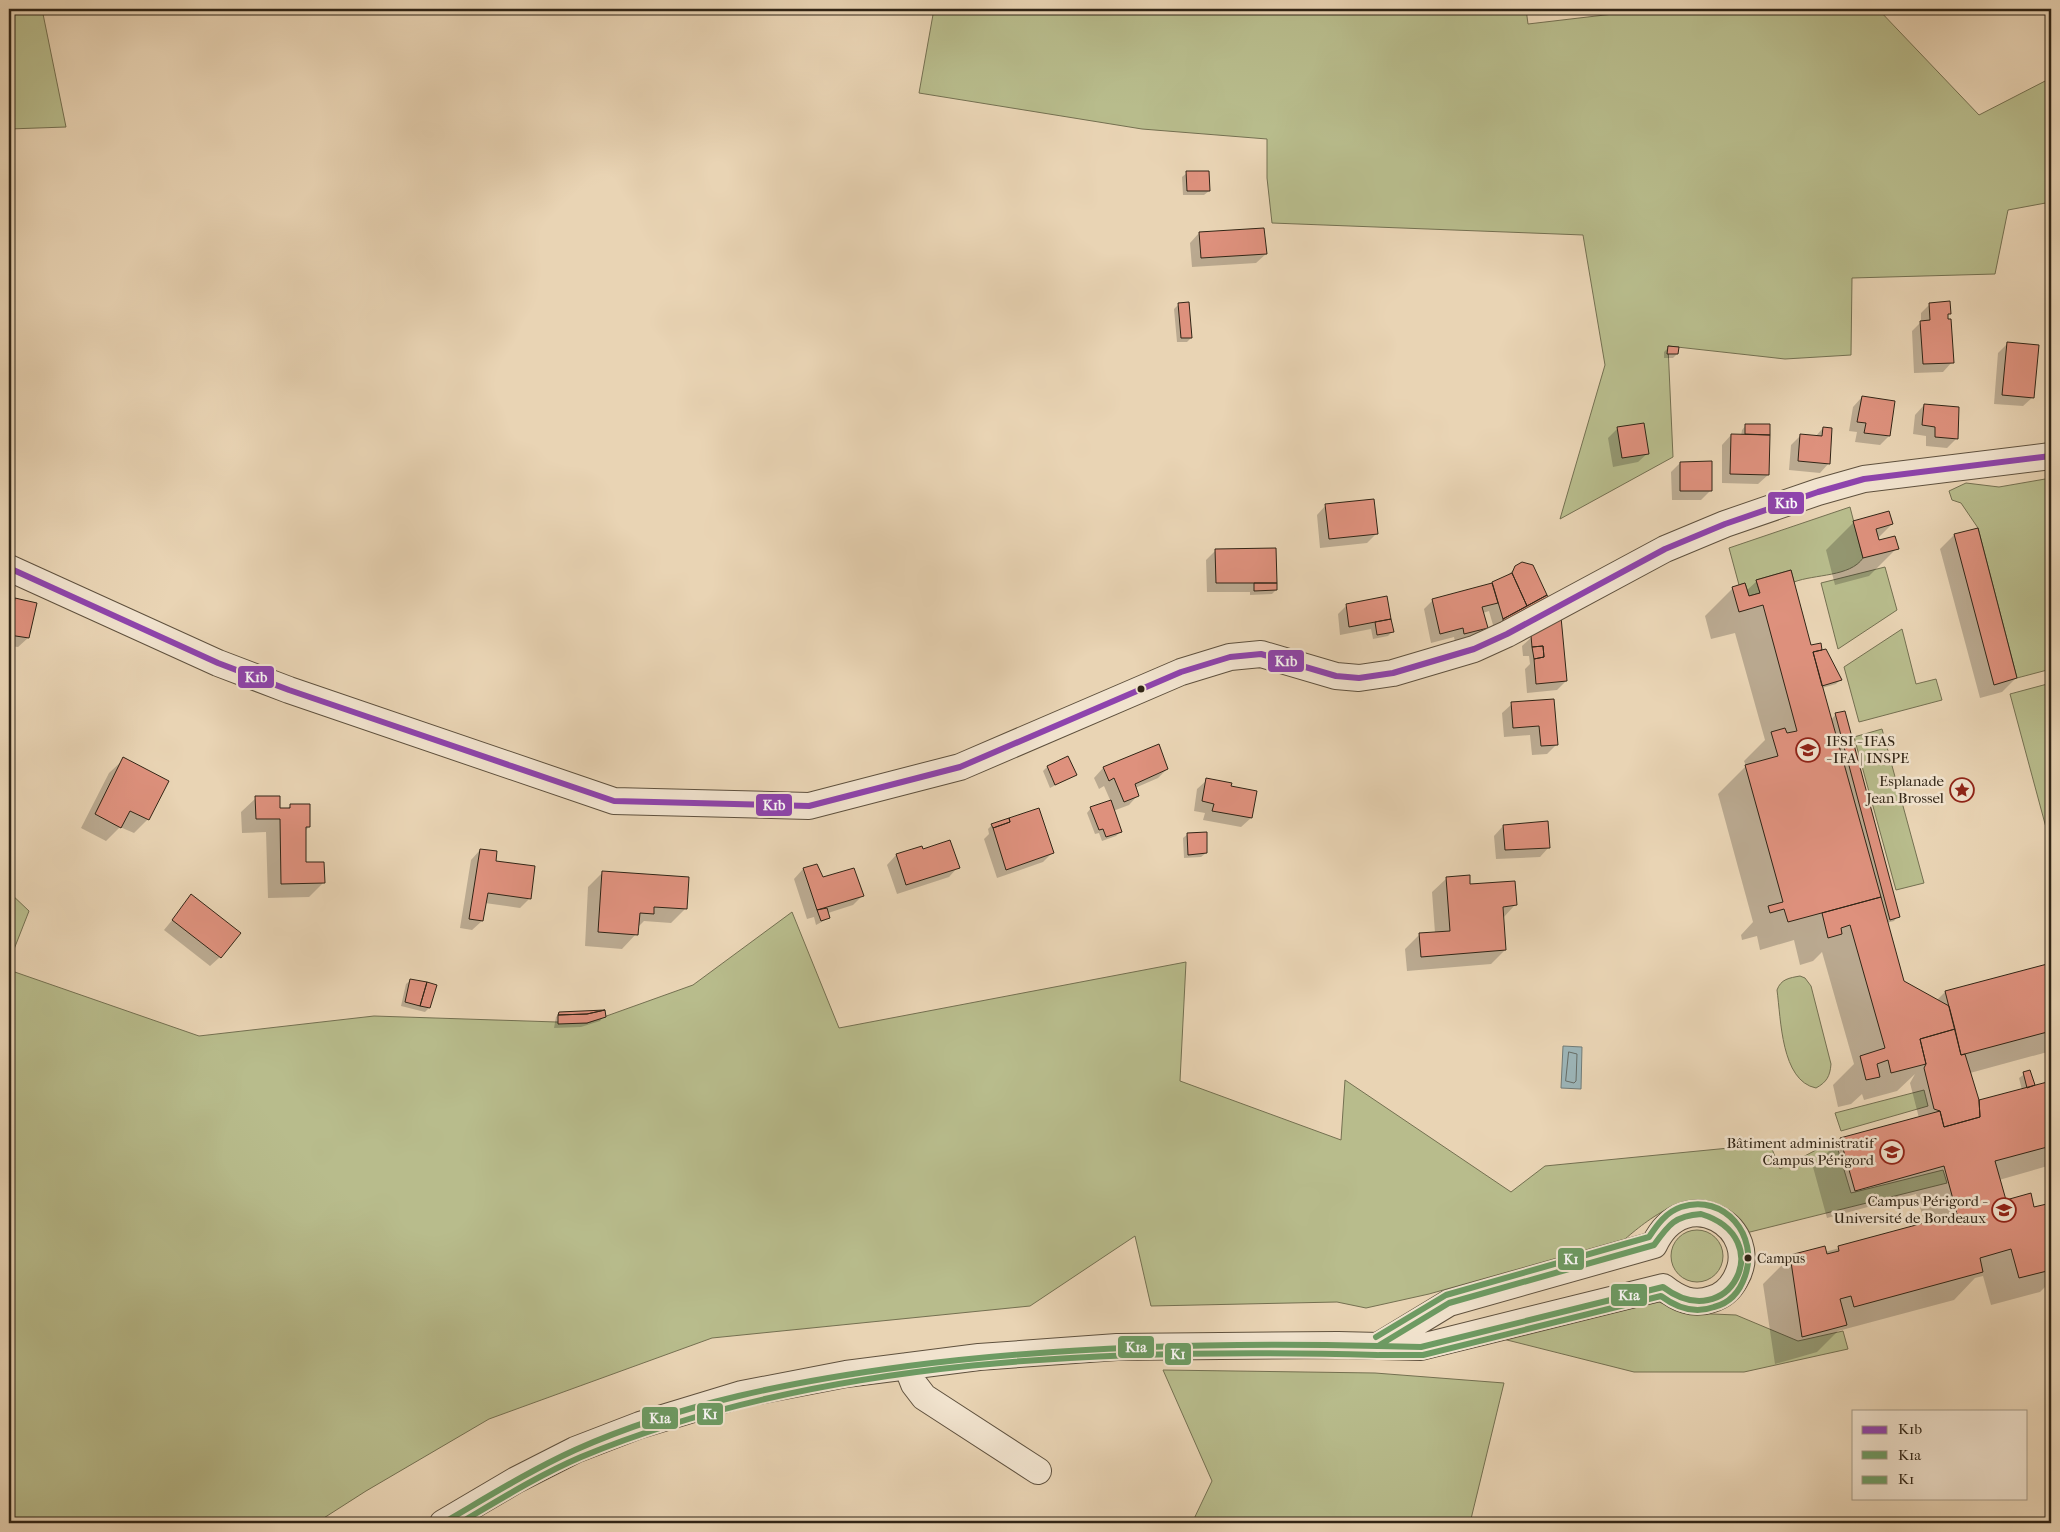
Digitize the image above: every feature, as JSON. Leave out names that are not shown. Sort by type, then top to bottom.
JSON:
[{"type":"street","points":[[9,568],[218,663],[289,690],[614,801],[809,806],[960,767],[1181,672],[1230,657],[1261,654],[1336,676],[1359,678],[1393,673],[1474,649],[1507,634],[1665,549],[1726,524],[1818,492],[1864,479],[2051,456]]},
{"type":"street","points":[[443,1523],[516,1480],[575,1450],[640,1425],[742,1394],[846,1374],[907,1366],[979,1357],[1117,1347],[1378,1346],[1420,1348],[1663,1287],[1682,1299],[1705,1302],[1720,1296],[1732,1286],[1739,1273],[1742,1258],[1739,1243],[1732,1230],[1716,1218],[1696,1213],[1682,1216],[1665,1227],[1654,1245],[1449,1304],[1378,1346]]},
{"type":"street","points":[[907,1366],[914,1384],[924,1397],[1038,1471]]},
{"type":"green space","points":[[9,9],[42,9],[66,127],[9,129]]},
{"type":"green space","points":[[934,9],[1526,9],[1528,24],[1656,9],[1878,9],[1979,115],[2051,78],[2051,202],[2008,210],[1995,274],[1852,278],[1851,355],[1785,359],[1668,346],[1673,457],[1560,519],[1605,365],[1583,235],[1272,223],[1267,178],[1267,139],[1142,129],[919,93]]},
{"type":"green space","points":[[2051,478],[2051,669],[2017,678],[1978,528],[1961,503],[1952,500],[1949,491],[1966,483],[1999,487]]},
{"type":"green space","points":[[1850,507],[1863,558],[1850,569],[1794,582],[1791,570],[1756,580],[1760,593],[1749,596],[1745,583],[1739,585],[1729,548]]},
{"type":"green space","points":[[1885,567],[1897,610],[1838,649],[1821,583]]},
{"type":"green space","points":[[1902,629],[1916,684],[1936,679],[1942,700],[1859,722],[1844,667]]},
{"type":"green space","points":[[2051,683],[2051,846],[2010,694]]},
{"type":"green space","points":[[1882,729],[1924,883],[1896,890],[1854,737]]},
{"type":"green space","points":[[9,892],[29,911],[9,962]]},
{"type":"green space","points":[[792,912],[839,1028],[1186,962],[1180,1081],[1341,1140],[1345,1080],[1511,1192],[1545,1166],[1770,1144],[1780,1169],[1835,1140],[1851,1193],[1943,1170],[1947,1183],[1746,1233],[1729,1212],[1716,1204],[1702,1201],[1688,1202],[1674,1206],[1661,1213],[1625,1239],[1429,1294],[1366,1308],[1337,1302],[1151,1306],[1135,1236],[1030,1306],[712,1338],[489,1419],[366,1491],[316,1523],[9,1523],[9,970],[199,1036],[374,1016],[587,1023],[693,985]]},
{"type":"green space","points":[[1800,976],[1805,978],[1811,986],[1831,1064],[1827,1078],[1816,1088],[1804,1083],[1796,1074],[1789,1062],[1782,1032],[1777,990],[1783,981]]},
{"type":"green space","points":[[1924,1090],[1928,1106],[1841,1131],[1835,1113]]},
{"type":"green space","points":[[1692,1230],[1702,1230],[1716,1237],[1723,1251],[1723,1261],[1716,1275],[1702,1282],[1692,1282],[1682,1278],[1675,1271],[1671,1261],[1671,1251],[1675,1241],[1682,1234]]},
{"type":"green space","points":[[1659,1302],[1690,1313],[1736,1315],[1798,1341],[1843,1331],[1848,1349],[1744,1372],[1634,1372],[1503,1339]]},
{"type":"green space","points":[[1163,1370],[1375,1373],[1504,1383],[1470,1523],[1192,1523],[1212,1481]]},
{"type":"water","points":[[1563,1046],[1582,1047],[1581,1089],[1561,1088]]},
{"type":"building","points":[[1186,171],[1209,171],[1210,191],[1187,191]]},
{"type":"building","points":[[1264,228],[1267,254],[1201,258],[1199,232]]},
{"type":"building","points":[[1950,301],[1951,314],[1948,314],[1948,319],[1951,319],[1954,363],[1923,364],[1920,321],[1930,320],[1929,303]]},
{"type":"building","points":[[1189,302],[1192,338],[1181,338],[1178,303]]},
{"type":"building","points":[[2007,342],[2039,345],[2034,398],[2002,395]]},
{"type":"building","points":[[1668,346],[1679,347],[1678,354],[1667,354]]},
{"type":"building","points":[[1862,396],[1895,401],[1890,436],[1864,433],[1866,423],[1857,422]]},
{"type":"building","points":[[1924,404],[1959,407],[1958,439],[1935,437],[1935,427],[1922,425]]},
{"type":"building","points":[[1644,423],[1649,454],[1622,458],[1617,427]]},
{"type":"building","points":[[1745,424],[1770,424],[1770,435],[1745,434]]},
{"type":"building","points":[[1823,427],[1832,428],[1830,464],[1798,461],[1800,434],[1822,436]]},
{"type":"building","points":[[1731,434],[1770,435],[1769,475],[1730,474]]},
{"type":"building","points":[[1712,461],[1712,491],[1680,491],[1680,462]]},
{"type":"building","points":[[1374,499],[1378,534],[1329,539],[1325,504]]},
{"type":"building","points":[[1889,511],[1893,524],[1876,529],[1879,540],[1895,536],[1899,549],[1863,558],[1853,521]]},
{"type":"building","points":[[1978,528],[2017,678],[1994,685],[1954,534]]},
{"type":"building","points":[[1276,548],[1277,583],[1216,583],[1215,549]]},
{"type":"building","points":[[1522,562],[1533,565],[1547,595],[1527,606],[1512,573],[1515,566]]},
{"type":"building","name":"IFSI - IFAS - IFA | INSPE","points":[[1791,570],[1811,645],[1821,643],[1822,650],[1813,652],[1881,897],[1788,922],[1784,909],[1770,913],[1768,906],[1783,902],[1745,765],[1778,756],[1771,732],[1785,728],[1787,733],[1797,731],[1763,605],[1739,612],[1732,587],[1745,583],[1749,596],[1760,593],[1756,580]]},
{"type":"building","points":[[1512,573],[1527,606],[1503,619],[1492,582]]},
{"type":"building","points":[[1254,583],[1277,583],[1277,590],[1254,591]]},
{"type":"building","points":[[1492,583],[1498,603],[1482,607],[1488,628],[1464,634],[1463,628],[1440,634],[1432,599]]},
{"type":"building","points":[[1547,595],[1549,599],[1503,623],[1503,619]]},
{"type":"building","points":[[1387,596],[1391,619],[1349,627],[1346,604]]},
{"type":"building","points":[[15,598],[37,603],[29,638],[9,635]]},
{"type":"building","points":[[1561,617],[1567,681],[1536,684],[1534,659],[1544,657],[1543,646],[1532,647],[1531,636]]},
{"type":"building","points":[[1391,619],[1394,632],[1377,635],[1375,622]]},
{"type":"building","points":[[1543,646],[1544,657],[1534,659],[1532,647]]},
{"type":"building","points":[[1826,649],[1842,680],[1822,686],[1813,652]]},
{"type":"building","points":[[1554,699],[1558,745],[1541,746],[1539,726],[1513,728],[1511,702]]},
{"type":"building","points":[[1845,711],[1900,917],[1890,920],[1835,713]]},
{"type":"building","points":[[1159,744],[1168,769],[1135,784],[1139,796],[1124,802],[1114,778],[1109,781],[1103,767]]},
{"type":"building","points":[[1068,756],[1077,775],[1055,785],[1047,766]]},
{"type":"building","points":[[123,757],[169,781],[149,820],[130,811],[121,828],[95,814]]},
{"type":"building","points":[[1206,778],[1232,783],[1231,786],[1257,791],[1252,818],[1212,811],[1214,804],[1202,801]]},
{"type":"building","points":[[255,796],[280,796],[280,808],[290,808],[290,804],[310,804],[310,827],[306,827],[306,862],[324,862],[325,883],[281,884],[280,819],[256,819]]},
{"type":"building","points":[[1111,800],[1122,832],[1106,837],[1103,829],[1099,830],[1090,807]]},
{"type":"building","points":[[1039,808],[1054,853],[1006,870],[993,828],[1010,822],[1009,818]]},
{"type":"building","points":[[1009,818],[1010,822],[993,828],[991,824]]},
{"type":"building","points":[[1548,821],[1550,848],[1505,850],[1503,825]]},
{"type":"building","points":[[1207,832],[1207,853],[1188,855],[1187,833]]},
{"type":"building","points":[[950,840],[960,868],[906,885],[896,854],[922,846],[923,849]]},
{"type":"building","points":[[480,849],[497,851],[496,861],[535,866],[531,899],[488,893],[483,921],[469,919]]},
{"type":"building","points":[[817,864],[823,877],[854,868],[864,896],[817,910],[803,868]]},
{"type":"building","points":[[602,871],[689,877],[687,909],[654,907],[654,914],[640,913],[638,935],[598,932]]},
{"type":"building","points":[[1470,875],[1470,884],[1515,881],[1517,905],[1503,907],[1506,950],[1421,957],[1419,933],[1450,931],[1446,877]]},
{"type":"building","points":[[191,894],[241,933],[221,958],[172,920]]},
{"type":"building","points":[[1881,897],[1904,981],[1949,1006],[1955,1029],[1920,1039],[1926,1064],[1891,1073],[1888,1060],[1877,1064],[1880,1077],[1866,1080],[1860,1056],[1885,1048],[1850,925],[1841,928],[1842,934],[1828,938],[1822,913]]},
{"type":"building","points":[[827,908],[830,918],[821,921],[817,910]]},
{"type":"building","points":[[2051,963],[2051,1031],[1961,1055],[1945,991]]},
{"type":"building","points":[[410,979],[427,982],[420,1006],[405,1002]]},
{"type":"building","points":[[427,982],[437,985],[430,1008],[420,1006]]},
{"type":"building","points":[[605,1010],[606,1017],[587,1023],[558,1024],[558,1015],[587,1014]]},
{"type":"building","points":[[605,1010],[587,1014],[558,1015],[559,1012]]},
{"type":"building","points":[[1955,1029],[1961,1055],[1965,1054],[1979,1100],[1980,1117],[1944,1127],[1940,1111],[1934,1109],[1924,1068],[1926,1064],[1920,1039]]},
{"type":"building","points":[[2030,1070],[2035,1085],[2027,1088],[2023,1072]]},
{"type":"building","name":"Campus Périgord - Université de Bordeaux","points":[[2051,1081],[2051,1146],[1995,1161],[2006,1200],[2031,1193],[2034,1207],[2051,1203],[2051,1270],[2019,1278],[2011,1249],[1980,1258],[1983,1272],[1854,1307],[1851,1296],[1840,1299],[1847,1325],[1802,1337],[1790,1255],[1825,1246],[1827,1254],[1839,1251],[1838,1246],[1957,1214],[1944,1166],[1855,1191],[1840,1138],[1940,1111],[1944,1127],[1980,1117],[1979,1100]]},
{"type":"transit line","name":"K1b","points":[[9,568],[218,663],[289,690],[614,801],[809,806],[960,767],[1181,672],[1230,657],[1261,654],[1336,676],[1359,678],[1393,673],[1474,649],[1507,634],[1665,549],[1725,524],[1818,492],[1864,479],[2051,456]]},
{"type":"transit line","name":"K1","points":[[1376,1337],[1446,1295],[1649,1237],[1666,1216],[1681,1207],[1697,1204],[1712,1206],[1724,1212],[1735,1221],[1743,1233],[1747,1246],[1748,1261],[1745,1276],[1740,1287],[1734,1296],[1725,1303],[1714,1307],[1700,1310],[1686,1309],[1673,1304],[1661,1296],[1423,1355],[1379,1355]]},
{"type":"transit line","name":"K1a","points":[[1701,1214],[1725,1226],[1738,1243],[1741,1261],[1736,1278],[1725,1292],[1708,1300],[1687,1299],[1663,1287],[1421,1347],[1378,1346],[1449,1303],[1654,1245],[1673,1222],[1685,1217],[1701,1214]]},
{"type":"transit line","name":"K1a","points":[[443,1523],[541,1467],[575,1450],[615,1434],[655,1419],[738,1396],[823,1379],[967,1359],[1084,1350],[1201,1345],[1378,1346]]},
{"type":"transit line","name":"K1","points":[[460,1523],[519,1488],[565,1464],[674,1423],[771,1397],[871,1378],[973,1366],[1075,1358],[1177,1354],[1278,1353],[1377,1355]]},
{"type":"place","name":"IFSI - IFAS - IFA | INSPE","points":[[1808,750]]},
{"type":"place","name":"Esplanade Jean Brossel","points":[[1962,790]]},
{"type":"place","name":"Bâtiment administratif Campus Périgord","points":[[1892,1152]]},
{"type":"place","name":"Campus Périgord - Université de Bordeaux","points":[[2004,1210]]},
{"type":"place","name":"Campus","points":[[1748,1258]]}]
